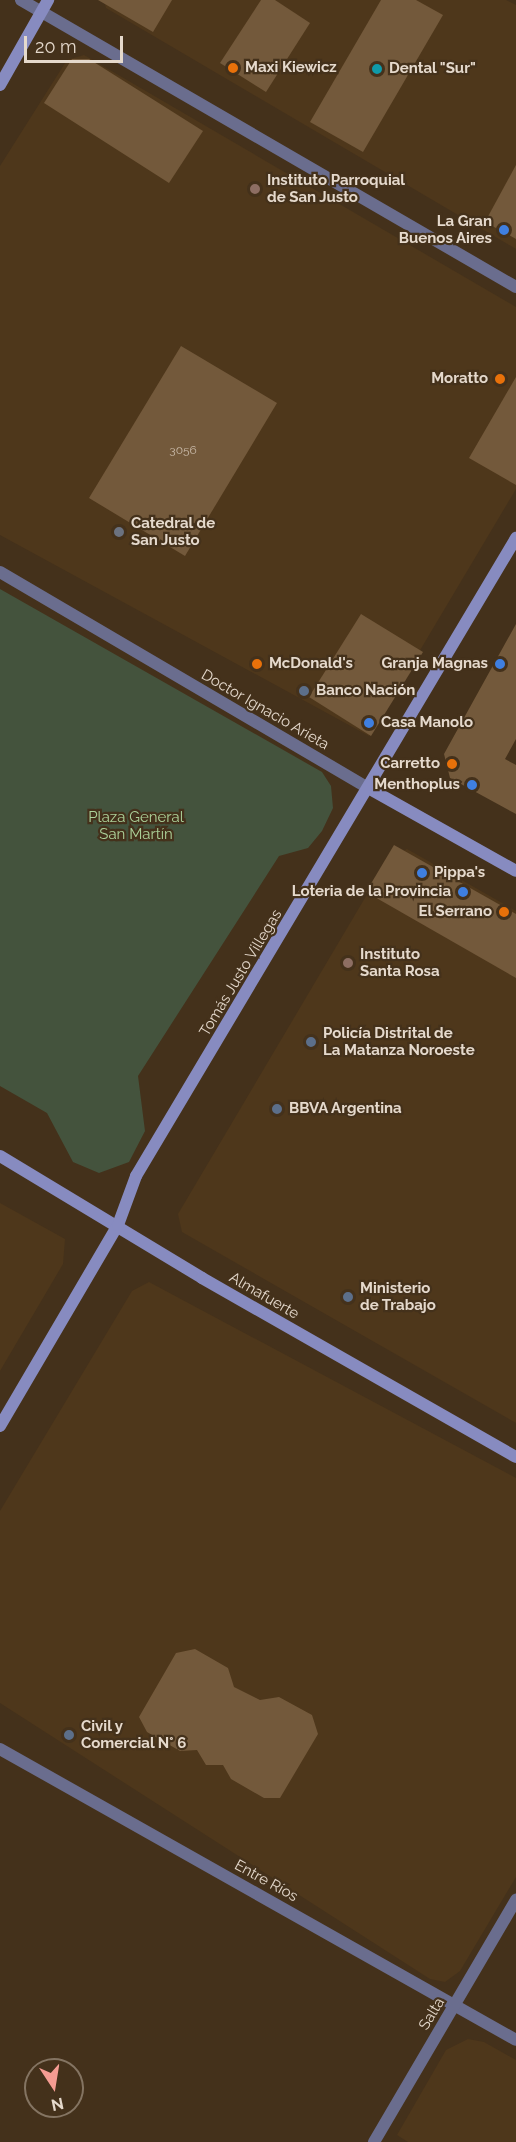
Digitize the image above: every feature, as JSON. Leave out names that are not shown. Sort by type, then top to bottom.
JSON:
[{"type":"street","points":[[21,0],[44,5],[516,287]]},
{"type":"street","points":[[0,85],[44,5]]},
{"type":"street","name":"Tomás Justo Villegas","points":[[0,1426],[118,1225],[136,1176],[370,789],[516,538]]},
{"type":"street","name":"Doctor Ignacio Arieta","points":[[0,572],[370,789],[516,871]]},
{"type":"street","name":"Almafuerte","points":[[0,1156],[118,1225],[202,1278],[516,1456]]},
{"type":"street","name":"Entre Ríos","points":[[0,1749],[516,2040]]},
{"type":"street","name":"Salta","points":[[374,2142],[516,1900]]},
{"type":"shaded area","points":[[104,0],[506,0],[516,5],[516,249],[106,8]]},
{"type":"shaded area","points":[[84,55],[516,307],[516,489],[369,736],[0,535],[0,166],[67,60]]},
{"type":"shaded area","points":[[407,849],[516,911],[516,1423],[182,1232],[178,1214],[388,859]]},
{"type":"shaded area","points":[[0,1203],[65,1239],[63,1264],[0,1371]]},
{"type":"shaded area","points":[[149,1282],[516,1478],[516,1877],[460,1971],[445,1982],[430,1979],[0,1703],[0,1511],[132,1291]]},
{"type":"shaded area","points":[[468,2039],[484,2042],[516,2060],[516,2142],[408,2142],[397,2135],[446,2050]]},
{"type":"green space","name":"Plaza General San Martín","points":[[0,589],[322,772],[331,786],[333,808],[322,831],[308,848],[279,856],[138,1076],[145,1131],[129,1162],[99,1173],[73,1162],[47,1113],[0,1086]]},
{"type":"building","points":[[98,0],[172,0],[153,32]]},
{"type":"building","points":[[261,0],[275,0],[310,23],[266,92],[220,63]]},
{"type":"building","name":"Dental \"Sur\"","points":[[381,0],[416,0],[443,15],[363,152],[310,122]]},
{"type":"building","points":[[72,59],[89,59],[203,131],[169,183],[44,103]]},
{"type":"building","points":[[516,165],[516,239],[485,222]]},
{"type":"building","name":"Catedral de San Justo","points":[[181,346],[277,403],[185,556],[89,498]]},
{"type":"building","points":[[516,377],[516,485],[469,458]]},
{"type":"building","points":[[361,614],[423,652],[371,736],[309,697]]},
{"type":"building","points":[[516,624],[516,739],[505,759],[516,765],[516,814],[450,778],[444,754]]},
{"type":"building","points":[[394,845],[516,914],[516,978],[366,892]]},
{"type":"building","points":[[195,1649],[228,1668],[234,1687],[260,1700],[279,1697],[312,1715],[318,1734],[280,1798],[264,1798],[231,1779],[223,1765],[206,1765],[197,1750],[180,1751],[147,1732],[139,1717],[176,1653]]},
{"type":"place","name":"Maxi Kiewicz","points":[[233,68]]},
{"type":"place","name":"Dental \"Sur\"","points":[[377,69]]},
{"type":"place","name":"Instituto Parroquial de San Justo","points":[[255,189]]},
{"type":"place","name":"La Gran Buenos Aires","points":[[504,230]]},
{"type":"place","name":"Moratto","points":[[500,379]]},
{"type":"place","name":"Catedral de San Justo","points":[[119,532]]},
{"type":"place","name":"McDonald's","points":[[257,664]]},
{"type":"place","name":"Granja Magnas","points":[[500,664]]},
{"type":"place","name":"Banco Nación","points":[[304,691]]},
{"type":"place","name":"Casa Manolo","points":[[369,723]]},
{"type":"place","name":"Carretto","points":[[452,764]]},
{"type":"place","name":"Menthoplus","points":[[472,785]]},
{"type":"place","name":"Pippa's","points":[[422,873]]},
{"type":"place","name":"Loteria de la Provincia","points":[[463,892]]},
{"type":"place","name":"El Serrano","points":[[504,912]]},
{"type":"place","name":"Instituto Santa Rosa","points":[[348,963]]},
{"type":"place","name":"Policía Distrital de La Matanza Noroeste","points":[[311,1042]]},
{"type":"place","name":"BBVA Argentina","points":[[277,1109]]},
{"type":"place","name":"Ministerio de Trabajo","points":[[348,1297]]},
{"type":"place","name":"Civil y Comercial N° 6","points":[[69,1735]]}]
